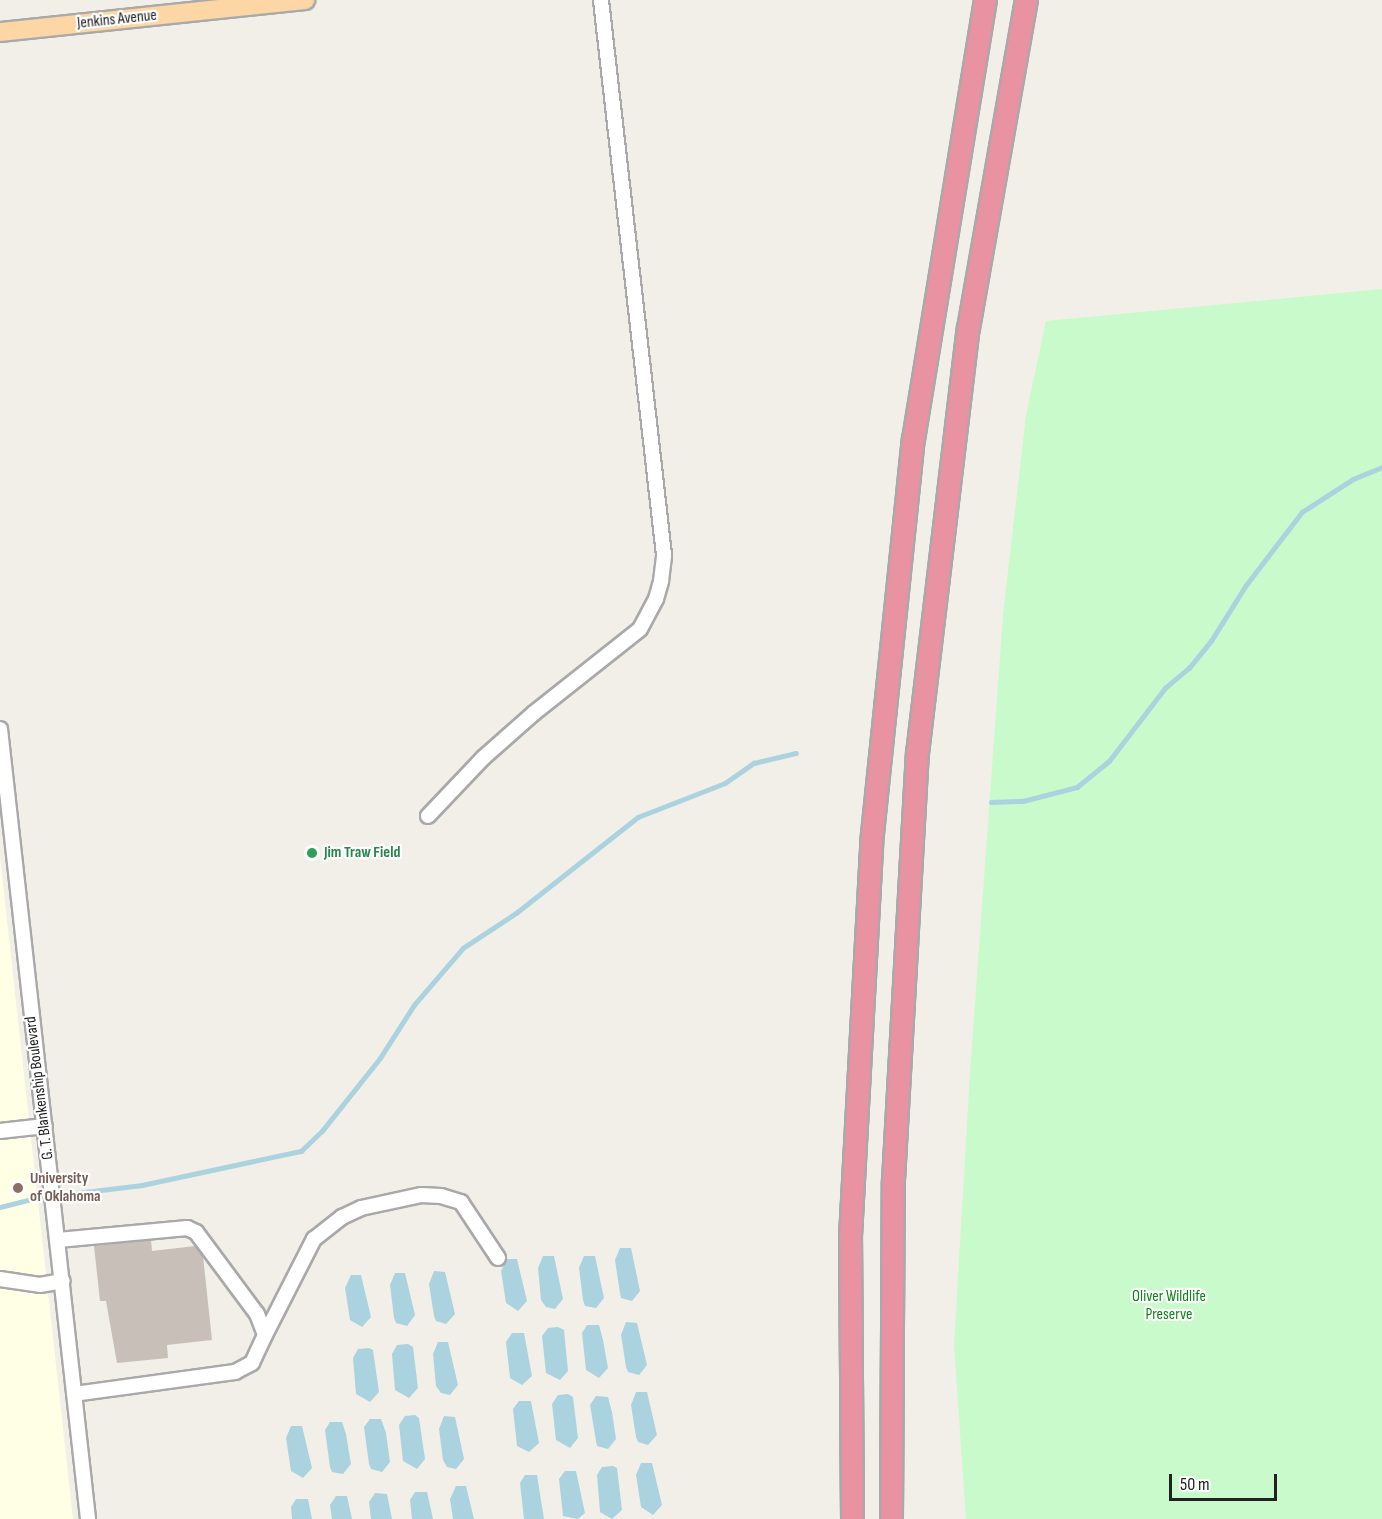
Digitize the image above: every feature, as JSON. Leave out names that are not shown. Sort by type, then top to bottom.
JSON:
[{"type":"highway","points":[[852,1519],[850,1236],[871,843],[913,439],[985,0]]},
{"type":"highway","points":[[891,1519],[893,1180],[917,753],[968,328],[1026,0]]},
{"type":"main road","name":"Jenkins Avenue","points":[[0,32],[305,0]]},
{"type":"street","points":[[428,816],[534,712],[640,629],[656,600],[661,581],[664,555],[601,0]]},
{"type":"street","name":"G. T. Blankenship Boulevard","points":[[0,729],[88,1519]]},
{"type":"street","points":[[0,1131],[45,1126]]},
{"type":"street","points":[[75,1394],[235,1372],[252,1363],[314,1239],[342,1217],[361,1209],[421,1196],[441,1196],[461,1202],[498,1258]]},
{"type":"street","points":[[58,1240],[187,1228],[196,1232],[257,1314],[265,1335]]},
{"type":"street","points":[[0,1279],[40,1285],[63,1281]]},
{"type":"shaded area","name":"University of Oklahoma","points":[[0,857],[73,1519],[0,1519]]},
{"type":"green space","name":"Oliver Wildlife Preserve","points":[[1382,289],[1382,1519],[966,1519],[954,1345],[970,1073],[1003,615],[1026,415],[1046,321]]},
{"type":"water","points":[[620,1248],[631,1248],[640,1291],[632,1301],[621,1298],[615,1260]]},
{"type":"water","points":[[543,1256],[554,1256],[563,1299],[555,1309],[546,1307],[541,1300],[538,1268]]},
{"type":"water","points":[[584,1256],[595,1256],[604,1298],[596,1308],[585,1306],[583,1300],[579,1268]]},
{"type":"water","points":[[507,1259],[517,1259],[527,1301],[518,1311],[506,1303],[501,1271]]},
{"type":"water","points":[[434,1271],[445,1272],[455,1314],[446,1324],[436,1321],[434,1316],[429,1284]]},
{"type":"water","points":[[395,1273],[405,1273],[415,1315],[407,1326],[396,1323],[394,1318],[390,1285]]},
{"type":"water","points":[[351,1275],[361,1275],[371,1317],[362,1327],[350,1320],[345,1288]]},
{"type":"water","points":[[626,1322],[637,1323],[647,1365],[639,1375],[628,1372],[626,1367],[621,1335]]},
{"type":"water","points":[[587,1325],[599,1325],[603,1340],[608,1368],[599,1378],[586,1370],[582,1333]]},
{"type":"water","points":[[558,1327],[564,1330],[568,1371],[560,1380],[546,1373],[542,1336],[548,1328]]},
{"type":"water","points":[[512,1333],[524,1333],[532,1376],[522,1385],[510,1378],[506,1342]]},
{"type":"water","points":[[438,1342],[448,1342],[458,1385],[450,1395],[441,1393],[436,1386],[433,1354]]},
{"type":"water","points":[[408,1344],[413,1347],[418,1388],[409,1398],[395,1390],[392,1354],[397,1345]]},
{"type":"water","points":[[358,1349],[373,1350],[379,1392],[370,1402],[356,1394],[353,1358]]},
{"type":"water","points":[[636,1392],[647,1392],[657,1435],[648,1445],[638,1442],[636,1437],[631,1405]]},
{"type":"water","points":[[568,1394],[573,1397],[578,1438],[570,1448],[556,1440],[552,1404],[558,1395]]},
{"type":"water","points":[[596,1396],[608,1397],[612,1412],[616,1439],[608,1449],[597,1446],[590,1405]]},
{"type":"water","points":[[519,1401],[531,1401],[539,1443],[529,1452],[517,1446],[513,1409]]},
{"type":"water","points":[[415,1415],[419,1418],[425,1459],[417,1469],[403,1461],[399,1425],[405,1416]]},
{"type":"water","points":[[444,1416],[455,1417],[464,1459],[456,1469],[447,1467],[443,1460],[439,1429]]},
{"type":"water","points":[[370,1419],[381,1419],[386,1433],[390,1462],[382,1472],[371,1469],[369,1464],[364,1427]]},
{"type":"water","points":[[330,1422],[342,1422],[346,1434],[351,1464],[343,1474],[332,1472],[330,1467],[325,1430]]},
{"type":"water","points":[[291,1426],[302,1426],[312,1468],[303,1478],[291,1471],[286,1438]]},
{"type":"water","points":[[641,1463],[652,1463],[662,1505],[653,1515],[641,1507],[636,1475]]},
{"type":"water","points":[[602,1467],[617,1468],[622,1510],[612,1519],[600,1512],[597,1475]]},
{"type":"water","points":[[565,1471],[576,1471],[585,1513],[578,1519],[563,1516],[559,1479]]},
{"type":"water","points":[[525,1475],[537,1475],[544,1519],[524,1519],[520,1483]]},
{"type":"water","points":[[456,1486],[466,1486],[474,1519],[453,1519],[450,1499]]},
{"type":"water","points":[[415,1492],[427,1492],[433,1519],[412,1519],[410,1500]]},
{"type":"water","points":[[375,1493],[387,1494],[392,1519],[371,1519],[369,1502]]},
{"type":"water","points":[[336,1496],[347,1496],[352,1519],[332,1519],[330,1505]]},
{"type":"water","points":[[296,1499],[308,1499],[312,1519],[292,1519],[291,1507]]},
{"type":"building","points":[[151,1240],[152,1251],[195,1246],[203,1256],[212,1340],[167,1345],[168,1358],[117,1363],[106,1301],[100,1301],[94,1246]]},
{"type":"waterway","points":[[991,802],[1023,801],[1077,787],[1109,761],[1165,688],[1189,668],[1211,641],[1246,585],[1302,512],[1353,479],[1382,467]]},
{"type":"waterway","points":[[0,1207],[35,1198],[142,1185],[301,1151],[322,1131],[380,1058],[414,1005],[463,948],[516,913],[638,817],[725,783],[754,763],[796,753]]},
{"type":"place","name":"Jim Traw Field","points":[[312,853]]},
{"type":"place","name":"University of Oklahoma","points":[[18,1188]]}]
